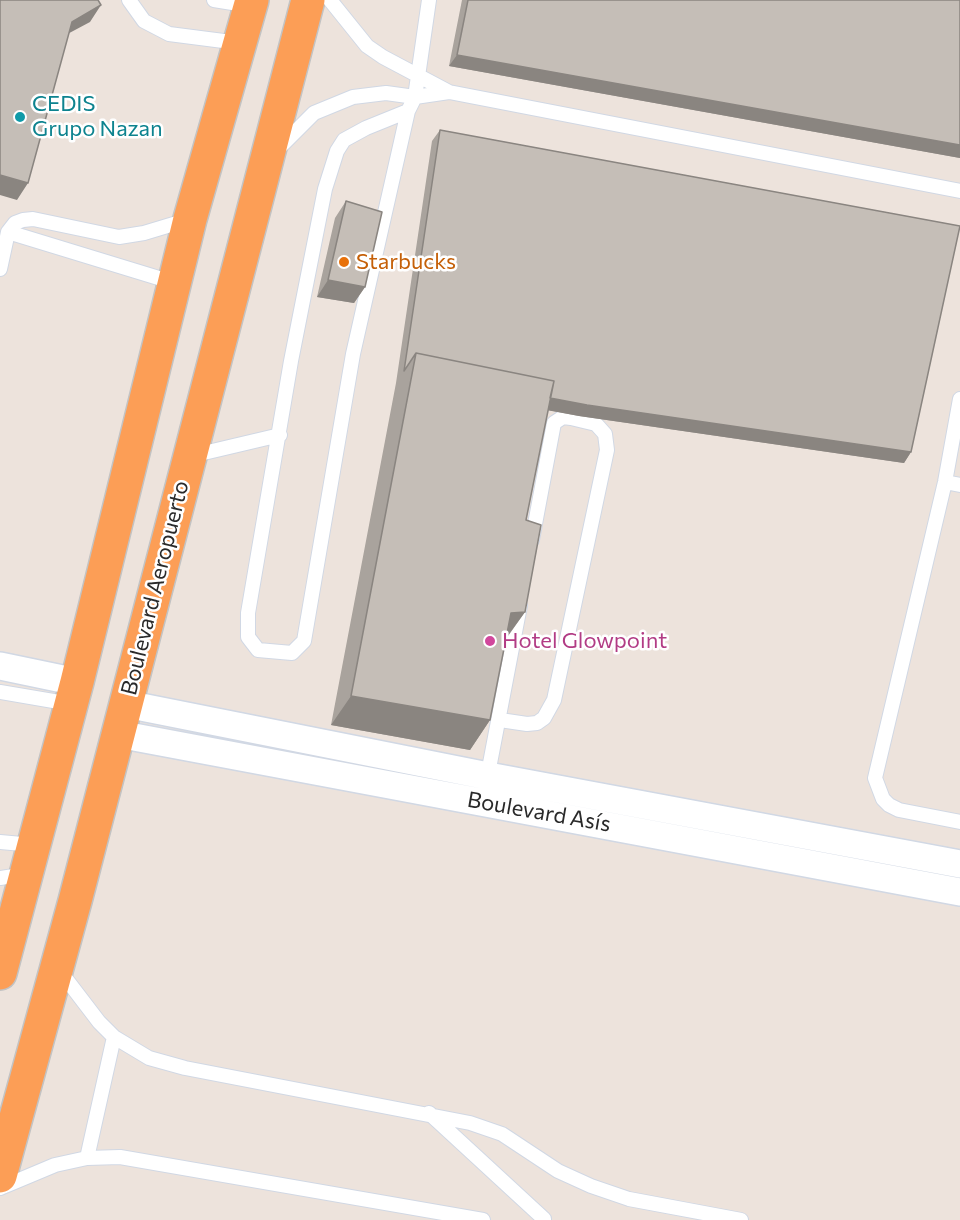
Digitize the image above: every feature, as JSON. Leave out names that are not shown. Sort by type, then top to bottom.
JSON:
[{"type":"highway","name":"Boulevard Aeropuerto","points":[[0,1176],[122,719],[308,0]]},
{"type":"highway","points":[[0,973],[20,866],[74,693],[190,219],[251,3]]},
{"type":"street","points":[[0,666],[74,693]]},
{"type":"street","name":"Boulevard Asís","points":[[122,719],[261,731],[486,789],[960,892]]},
{"type":"street","name":"Boulevard Asís","points":[[122,719],[254,759],[486,789],[960,864]]},
{"type":"street","points":[[254,759],[261,731]]},
{"type":"lane","points":[[129,0],[144,21],[169,34],[241,44]]},
{"type":"lane","points":[[214,0],[251,3]]},
{"type":"lane","points":[[330,0],[368,46],[383,57],[449,92],[960,191]]},
{"type":"lane","points":[[408,111],[344,140],[337,151],[325,189],[291,361],[246,627],[248,637],[258,650],[292,654],[299,649],[307,628],[352,354],[408,111],[415,97],[429,0]]},
{"type":"lane","points":[[263,170],[299,125],[314,113],[334,104],[372,93],[415,97],[449,92]]},
{"type":"lane","points":[[0,269],[8,232],[15,223],[33,219],[118,237],[131,236],[190,219]]},
{"type":"lane","points":[[8,232],[175,283]]},
{"type":"lane","points":[[960,399],[945,482],[875,778],[883,799],[899,810],[960,822]]},
{"type":"lane","points":[[500,720],[537,723],[544,718],[554,700],[608,450],[605,434],[596,424],[562,417],[554,423],[529,556]]},
{"type":"lane","points":[[188,457],[280,435]]},
{"type":"lane","points":[[945,482],[960,485]]},
{"type":"lane","points":[[486,789],[523,591]]},
{"type":"lane","points":[[0,692],[74,693]]},
{"type":"lane","points":[[0,842],[20,866]]},
{"type":"lane","points":[[57,966],[99,1023],[114,1037],[149,1058],[185,1068],[428,1113],[502,1134],[558,1171],[629,1199],[741,1220]]},
{"type":"lane","points":[[87,1158],[114,1037]]},
{"type":"lane","points":[[428,1113],[544,1219]]},
{"type":"lane","points":[[0,1188],[55,1165],[87,1158],[120,1157],[155,1161],[315,1192],[483,1220]]},
{"type":"lane","points":[[536,1220],[552,1220]]},
{"type":"building","name":"CEDIS Grupo Nazan","points":[[0,0],[98,0],[101,5],[72,22],[28,183],[0,175]]},
{"type":"building","points":[[468,0],[960,0],[960,145],[457,55]]},
{"type":"building","points":[[440,130],[960,226],[911,452],[550,398],[554,381],[416,353],[404,371]]},
{"type":"building","name":"Starbucks","points":[[346,201],[382,212],[365,287],[328,280]]},
{"type":"building","points":[[416,353],[554,381],[526,520],[541,525],[525,612],[511,613],[490,720],[351,696]]},
{"type":"place","name":"CEDIS Grupo Nazan","points":[[20,117]]},
{"type":"place","name":"Starbucks","points":[[344,262]]},
{"type":"place","name":"Hotel Glowpoint","points":[[490,641]]}]
